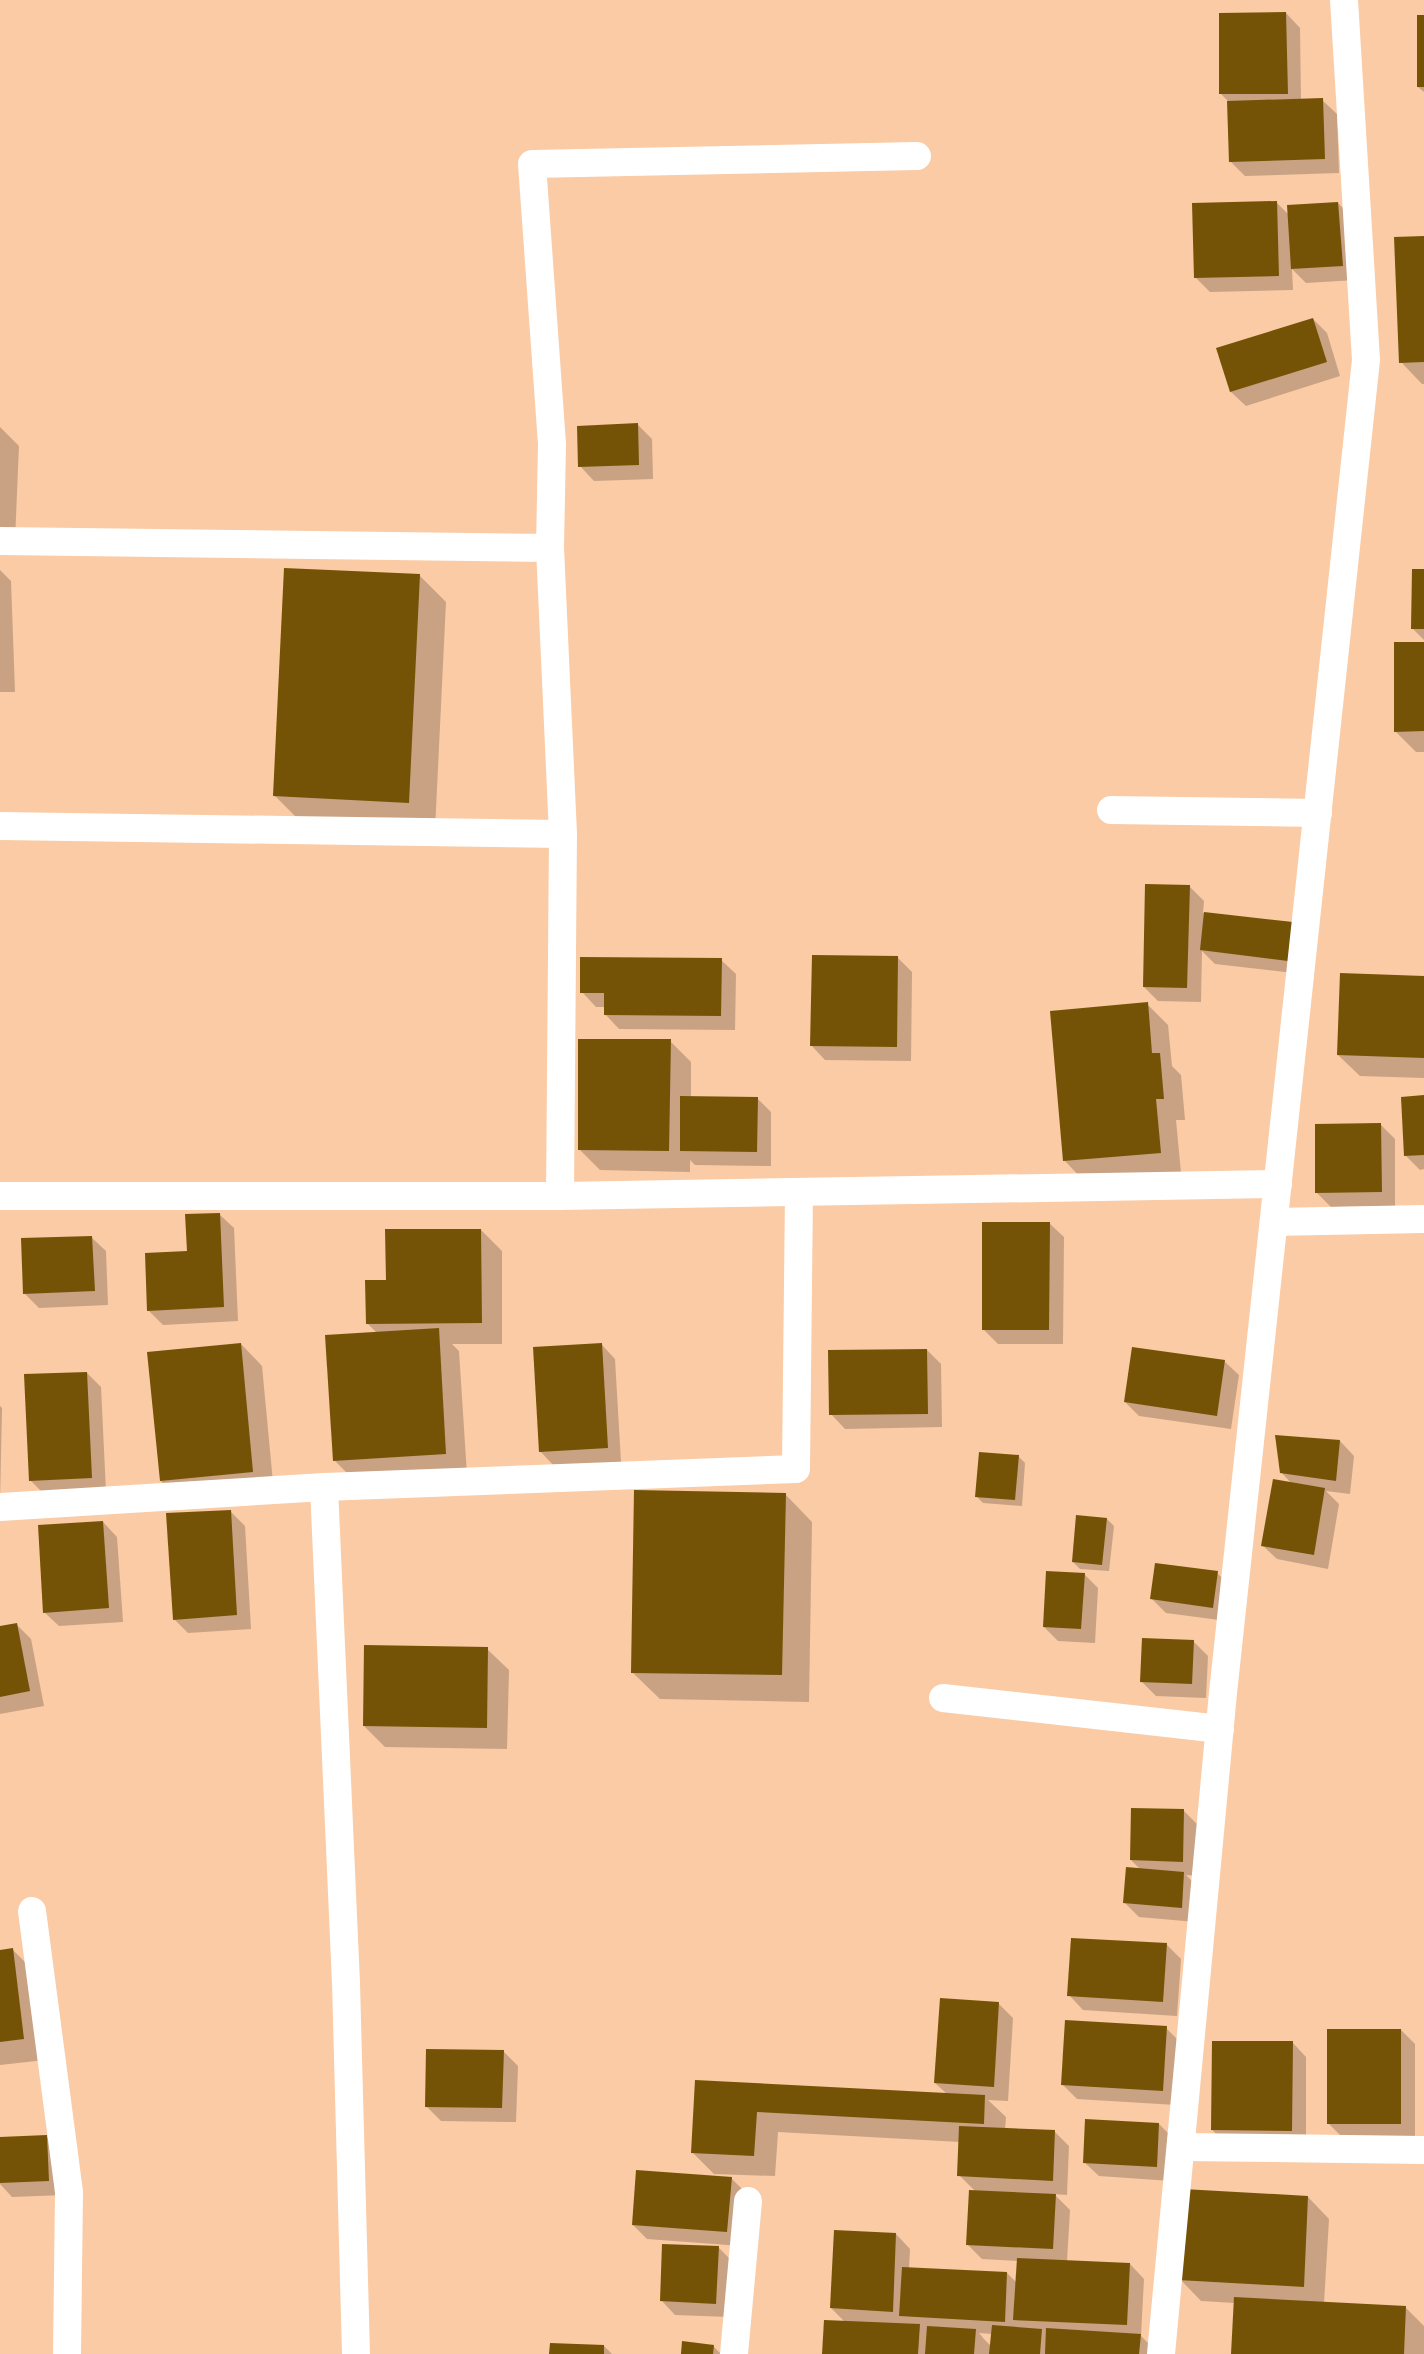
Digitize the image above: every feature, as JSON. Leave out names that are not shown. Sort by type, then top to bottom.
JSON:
[{"type":"street","points":[[1161,2354],[1220,1729],[1366,360],[1344,0]]},
{"type":"street","points":[[560,1196],[563,834],[550,548],[552,444],[532,164],[917,156]]},
{"type":"street","points":[[0,540],[550,548]]},
{"type":"street","points":[[1111,810],[1318,813]]},
{"type":"street","points":[[0,826],[563,834]]},
{"type":"street","points":[[0,1196],[560,1196],[1278,1184]]},
{"type":"street","points":[[0,1507],[324,1487],[796,1469],[799,1192]]},
{"type":"street","points":[[1274,1222],[1424,1219]]},
{"type":"street","points":[[324,1487],[346,1992],[356,2354]]},
{"type":"street","points":[[943,1698],[1220,1729]]},
{"type":"street","points":[[32,1911],[69,2192],[67,2354]]},
{"type":"street","points":[[1181,2146],[1424,2150]]},
{"type":"street","points":[[734,2354],[748,2201]]},
{"type":"building","points":[[1286,12],[1288,94],[1219,94],[1219,13]]},
{"type":"building","points":[[1417,15],[1424,15],[1424,87],[1417,87]]},
{"type":"building","points":[[1323,98],[1325,159],[1229,162],[1227,101]]},
{"type":"building","points":[[1277,201],[1279,276],[1194,278],[1192,203]]},
{"type":"building","points":[[1338,202],[1343,266],[1291,269],[1287,205]]},
{"type":"building","points":[[1424,236],[1424,362],[1399,363],[1394,237]]},
{"type":"building","points":[[1313,318],[1327,362],[1230,392],[1216,348]]},
{"type":"building","points":[[638,423],[639,465],[578,467],[577,426]]},
{"type":"building","points":[[284,568],[420,574],[409,803],[273,796]]},
{"type":"building","points":[[1412,569],[1424,569],[1424,629],[1411,629]]},
{"type":"building","points":[[1394,642],[1424,642],[1424,731],[1394,732]]},
{"type":"building","points":[[1145,884],[1190,885],[1187,988],[1143,987]]},
{"type":"building","points":[[1204,912],[1293,922],[1288,961],[1200,950]]},
{"type":"building","points":[[812,955],[898,956],[897,1047],[810,1046]]},
{"type":"building","points":[[580,957],[722,958],[721,1016],[604,1015],[604,993],[580,993]]},
{"type":"building","points":[[1340,973],[1424,976],[1424,1058],[1337,1055]]},
{"type":"building","points":[[1148,1002],[1152,1053],[1160,1053],[1164,1099],[1156,1099],[1161,1153],[1063,1161],[1050,1011]]},
{"type":"building","points":[[578,1039],[671,1039],[669,1151],[578,1150]]},
{"type":"building","points":[[1424,1095],[1424,1155],[1404,1156],[1401,1097]]},
{"type":"building","points":[[680,1096],[758,1097],[757,1152],[680,1151]]},
{"type":"building","points":[[1381,1123],[1382,1192],[1315,1193],[1315,1124]]},
{"type":"building","points":[[220,1213],[224,1307],[147,1311],[145,1253],[187,1251],[185,1214]]},
{"type":"building","points":[[982,1222],[1050,1222],[1049,1330],[982,1330]]},
{"type":"building","points":[[385,1229],[481,1229],[482,1323],[366,1324],[365,1280],[386,1280]]},
{"type":"building","points":[[92,1236],[95,1291],[23,1294],[21,1238]]},
{"type":"building","points":[[439,1328],[446,1454],[333,1461],[325,1335]]},
{"type":"building","points":[[241,1343],[253,1472],[160,1481],[147,1352]]},
{"type":"building","points":[[602,1343],[608,1448],[539,1452],[533,1347]]},
{"type":"building","points":[[1132,1347],[1225,1360],[1217,1416],[1124,1402]]},
{"type":"building","points":[[927,1349],[928,1414],[829,1415],[828,1350]]},
{"type":"building","points":[[87,1372],[92,1478],[29,1481],[24,1374]]},
{"type":"building","points":[[1275,1435],[1340,1440],[1336,1481],[1280,1473]]},
{"type":"building","points":[[979,1452],[1019,1455],[1015,1500],[975,1497]]},
{"type":"building","points":[[1273,1479],[1325,1488],[1314,1555],[1261,1546]]},
{"type":"building","points":[[634,1490],[786,1493],[782,1675],[631,1673]]},
{"type":"building","points":[[231,1510],[237,1615],[173,1620],[166,1513]]},
{"type":"building","points":[[1076,1515],[1107,1518],[1102,1565],[1072,1562]]},
{"type":"building","points":[[103,1521],[109,1608],[43,1613],[38,1525]]},
{"type":"building","points":[[1155,1563],[1218,1571],[1213,1608],[1150,1599]]},
{"type":"building","points":[[1046,1571],[1085,1573],[1081,1629],[1043,1627]]},
{"type":"building","points":[[17,1623],[30,1691],[0,1697],[0,1626]]},
{"type":"building","points":[[1142,1638],[1194,1640],[1192,1684],[1140,1682]]},
{"type":"building","points":[[364,1645],[488,1647],[487,1728],[363,1726]]},
{"type":"building","points":[[1131,1808],[1184,1809],[1183,1862],[1130,1860]]},
{"type":"building","points":[[1126,1867],[1184,1872],[1182,1908],[1123,1903]]},
{"type":"building","points":[[1071,1938],[1167,1943],[1163,2002],[1067,1996]]},
{"type":"building","points":[[13,1948],[24,2039],[0,2042],[0,1950]]},
{"type":"building","points":[[940,1998],[999,2002],[994,2087],[934,2083]]},
{"type":"building","points":[[1065,2020],[1167,2026],[1163,2091],[1061,2085]]},
{"type":"building","points":[[1327,2029],[1401,2029],[1401,2124],[1327,2124]]},
{"type":"building","points":[[1212,2041],[1293,2041],[1292,2131],[1211,2130]]},
{"type":"building","points":[[426,2049],[504,2050],[502,2108],[425,2107]]},
{"type":"building","points":[[695,2080],[985,2095],[984,2124],[757,2112],[754,2156],[691,2153]]},
{"type":"building","points":[[1085,2119],[1159,2123],[1157,2167],[1083,2163]]},
{"type":"building","points":[[959,2126],[1055,2130],[1053,2181],[957,2176]]},
{"type":"building","points":[[47,2135],[49,2181],[0,2183],[0,2137]]},
{"type":"building","points":[[636,2170],[732,2177],[727,2232],[632,2225]]},
{"type":"building","points":[[1183,2189],[1308,2196],[1304,2287],[1178,2280]]},
{"type":"building","points":[[969,2190],[1056,2194],[1053,2249],[966,2245]]},
{"type":"building","points":[[834,2230],[896,2233],[893,2312],[830,2308]]},
{"type":"building","points":[[662,2244],[719,2246],[716,2304],[660,2301]]},
{"type":"building","points":[[1017,2258],[1130,2263],[1127,2325],[1013,2320]]},
{"type":"building","points":[[902,2267],[1007,2272],[1005,2322],[899,2316]]},
{"type":"building","points":[[1234,2297],[1406,2306],[1404,2354],[1231,2354]]},
{"type":"building","points":[[824,2320],[920,2324],[918,2354],[822,2354]]},
{"type":"building","points":[[992,2325],[1042,2329],[1040,2354],[989,2354]]},
{"type":"building","points":[[927,2326],[976,2329],[974,2354],[925,2354]]},
{"type":"building","points":[[1046,2328],[1141,2334],[1139,2354],[1045,2354]]},
{"type":"building","points":[[682,2341],[714,2345],[713,2354],[681,2354]]},
{"type":"building","points":[[550,2343],[604,2345],[604,2354],[549,2354]]}]
